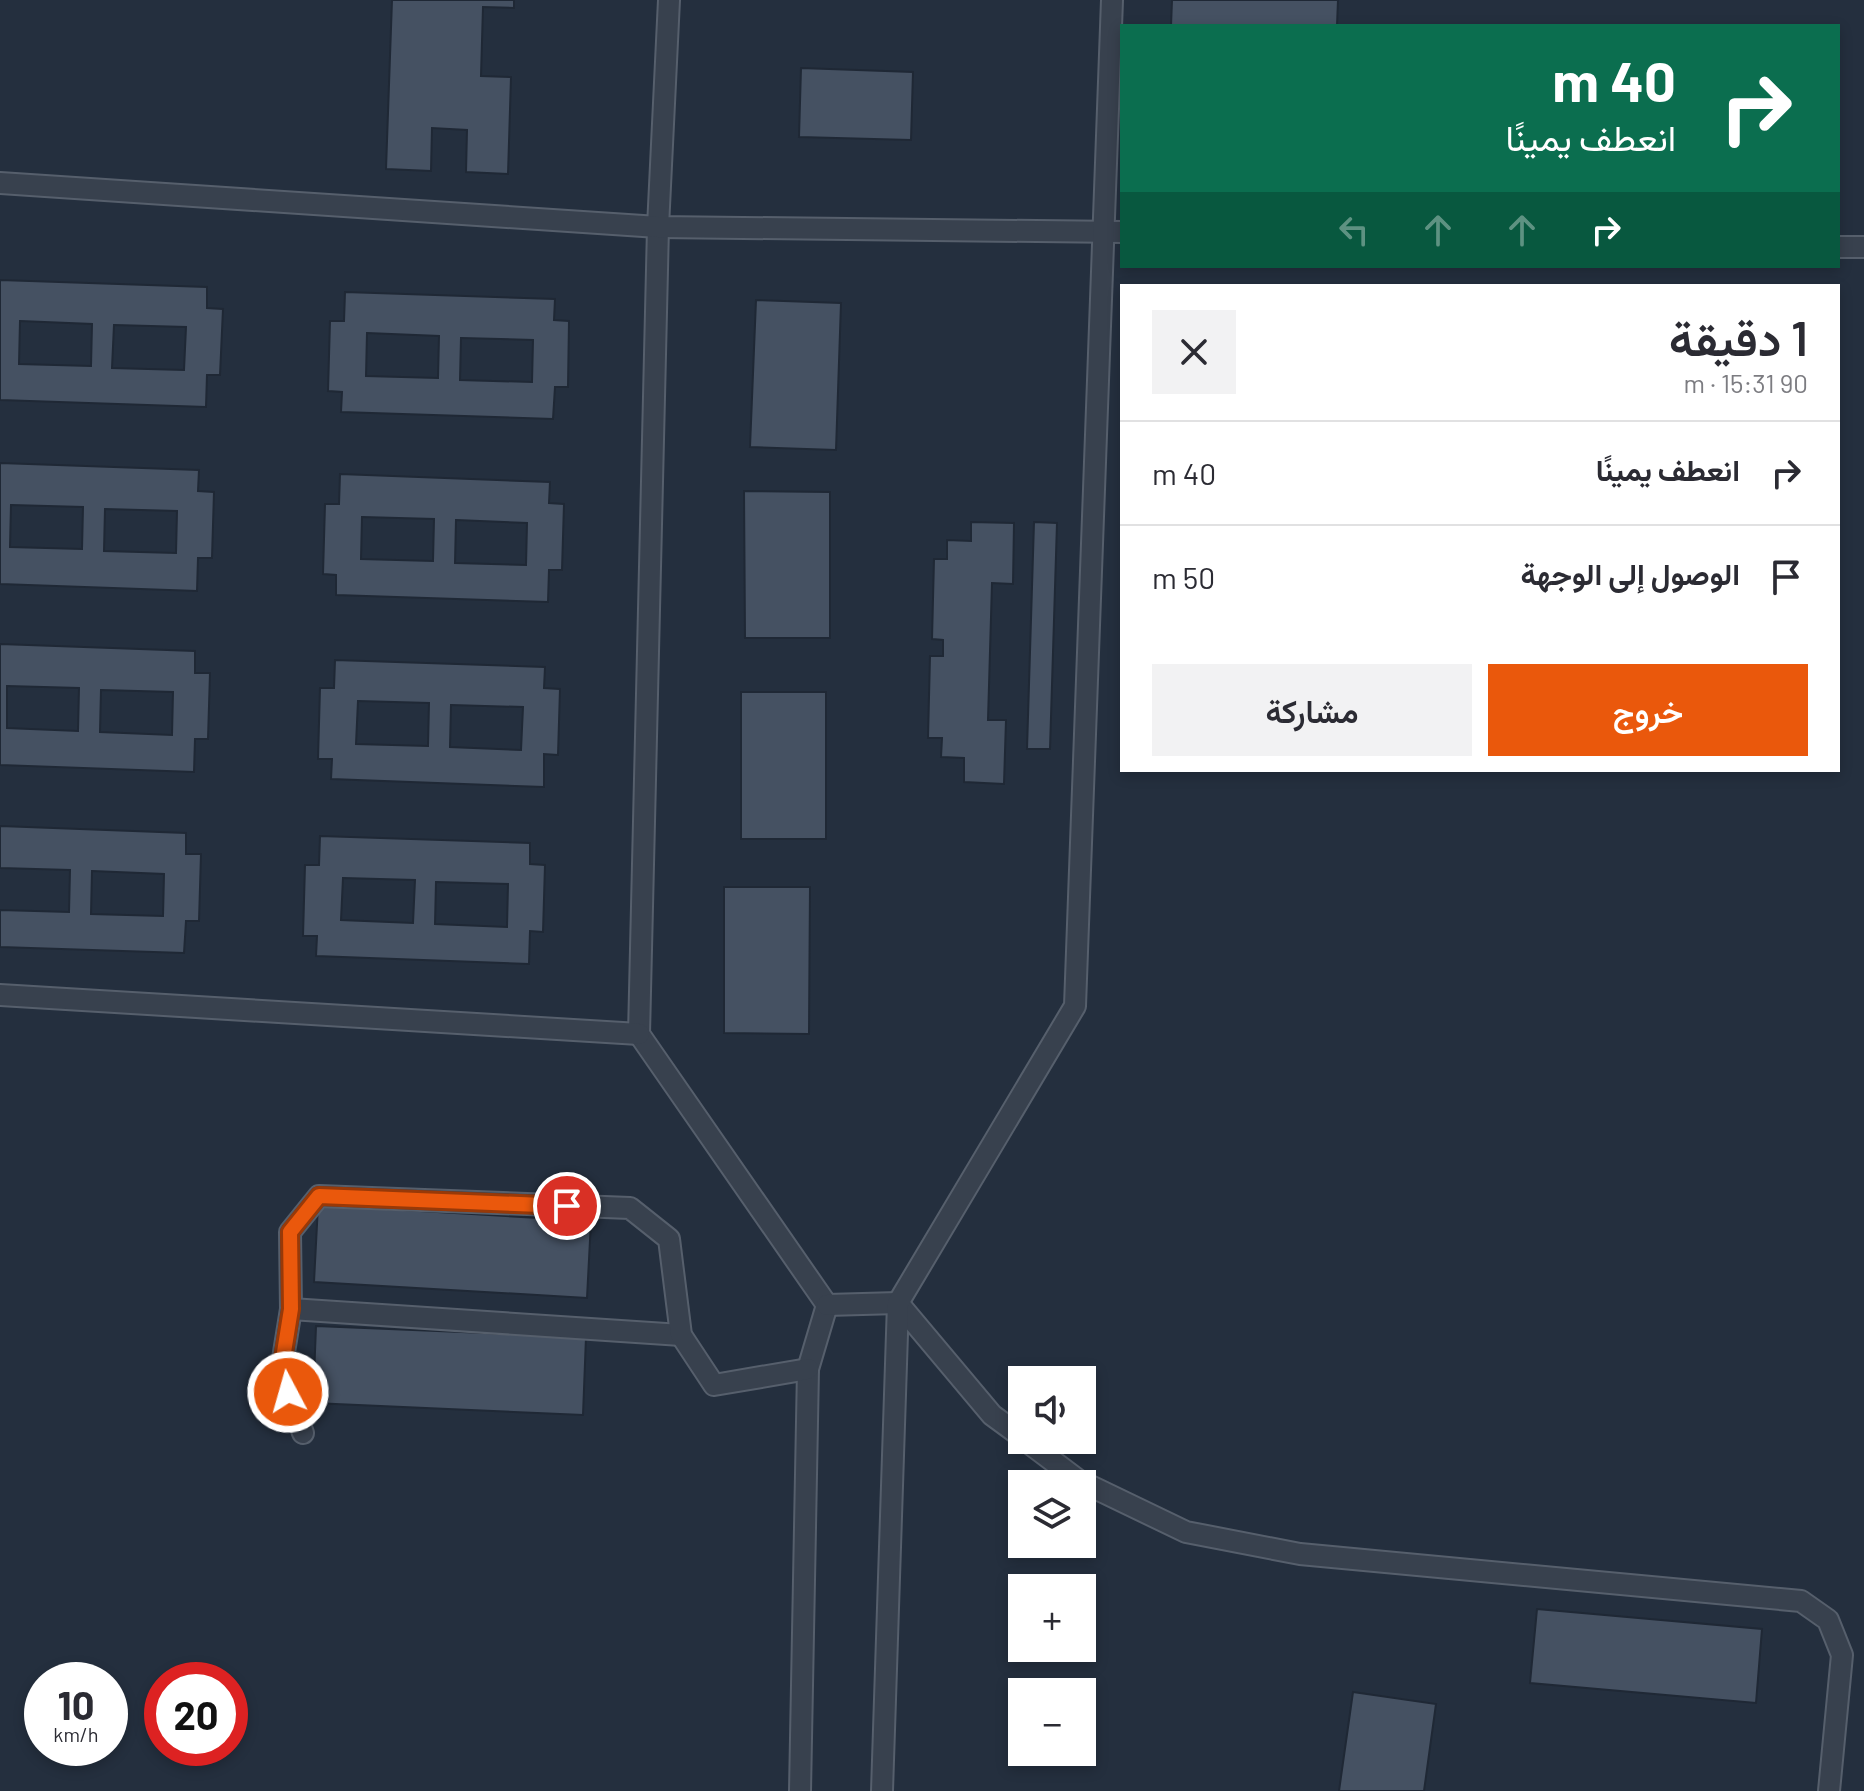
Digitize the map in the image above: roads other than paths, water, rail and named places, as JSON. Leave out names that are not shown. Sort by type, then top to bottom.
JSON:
[{"type":"lane","points":[[669,0],[658,227],[639,1034],[827,1305]]},
{"type":"lane","points":[[882,1791],[898,1303],[1075,1006],[1113,232],[1112,0]]},
{"type":"lane","points":[[0,183],[658,227],[1113,232]]},
{"type":"lane","points":[[1840,247],[1864,247]]},
{"type":"lane","points":[[0,995],[639,1034]]},
{"type":"lane","points":[[303,1433],[281,1371],[291,1309],[290,1232],[319,1196],[630,1208],[669,1239],[681,1335],[714,1385],[808,1369]]},
{"type":"lane","points":[[827,1305],[898,1303]]},
{"type":"lane","points":[[898,1303],[992,1415],[1008,1427]]},
{"type":"lane","points":[[800,1791],[808,1369],[827,1305]]},
{"type":"lane","points":[[291,1309],[681,1335]]},
{"type":"lane","points":[[1044,1454],[1078,1480],[1186,1532],[1300,1554],[1801,1601],[1828,1620],[1842,1655],[1829,1791]]}]
